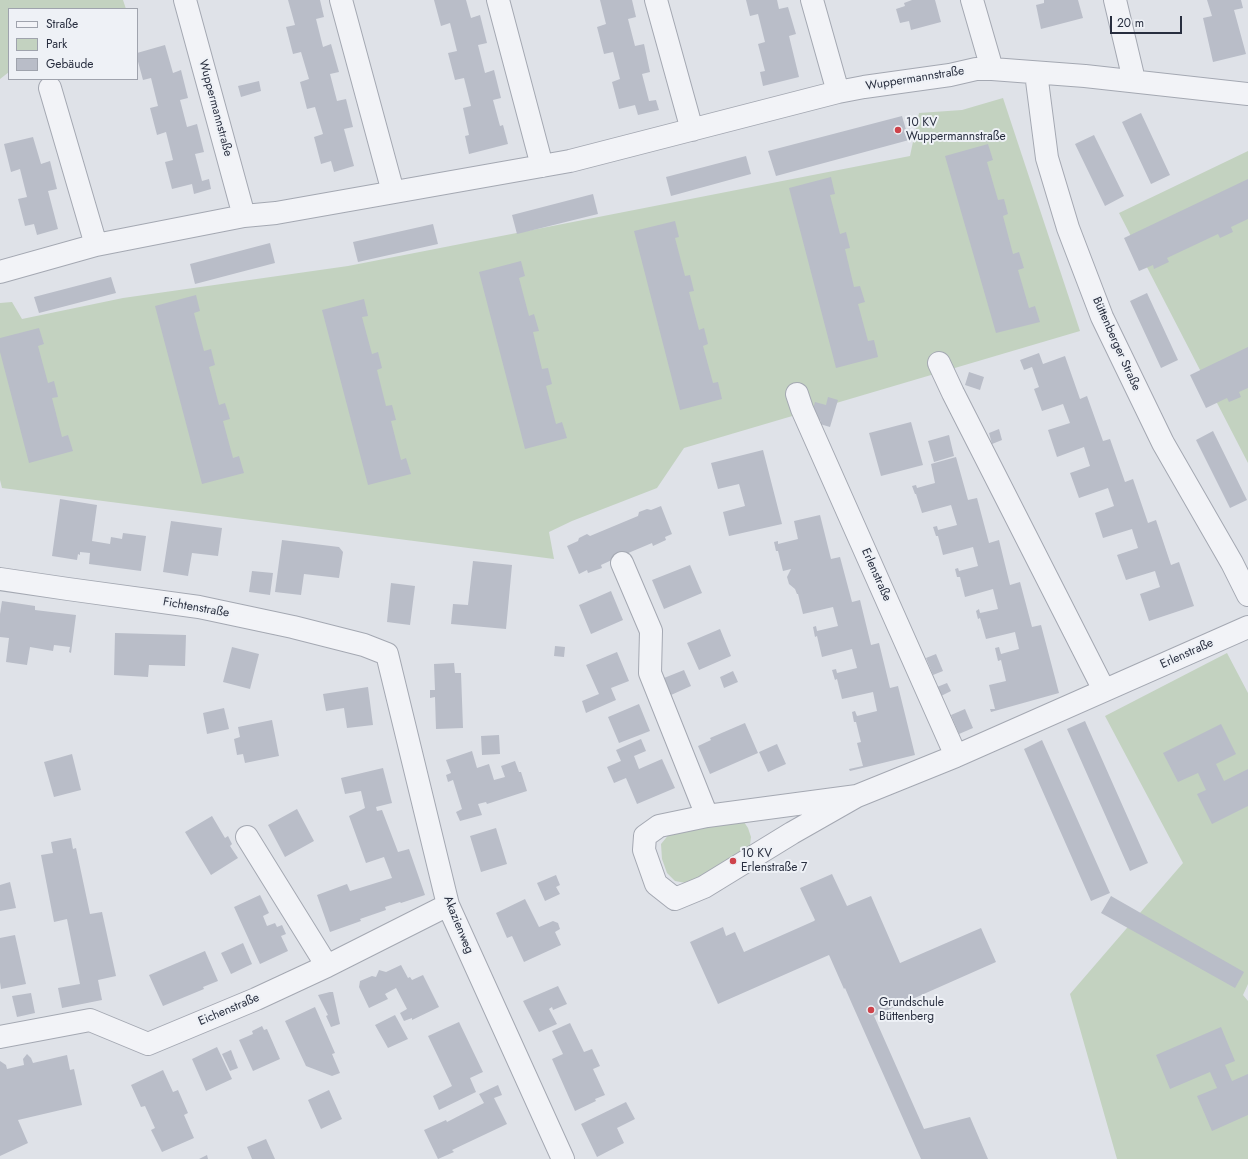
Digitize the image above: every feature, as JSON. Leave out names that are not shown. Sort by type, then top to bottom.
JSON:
[{"type":"street","name":"Wuppermannstraße","points":[[185,0],[244,216]]},
{"type":"street","points":[[341,0],[393,192]]},
{"type":"street","points":[[498,0],[542,166]]},
{"type":"street","points":[[656,0],[692,130]]},
{"type":"street","points":[[812,0],[838,92]]},
{"type":"street","points":[[972,0],[992,69]]},
{"type":"street","points":[[1115,0],[1134,80]]},
{"type":"street","name":"Wuppermannstraße","points":[[0,272],[96,245],[123,241],[244,216],[276,213],[542,166],[600,154],[838,92],[864,87],[950,76],[976,69],[1134,80],[1248,94]]},
{"type":"street","name":"Büttenberger Straße","points":[[1036,72],[1047,158],[1068,228],[1102,317],[1162,443],[1232,563],[1248,596]]},
{"type":"street","points":[[50,88],[96,245]]},
{"type":"street","points":[[939,363],[1104,690]]},
{"type":"street","name":"Erlenstraße","points":[[797,394],[802,409],[956,756]]},
{"type":"street","points":[[622,563],[651,630],[650,673],[707,816]]},
{"type":"street","name":"Fichtenstraße","points":[[0,579],[200,607],[293,627],[364,645],[387,654]]},
{"type":"street","name":"Erlenstraße","points":[[857,796],[707,816],[659,826],[645,836],[644,850],[656,884],[675,899],[704,887],[792,833],[857,796],[956,756],[1248,627]]},
{"type":"street","name":"Akazienweg","points":[[387,654],[448,905],[563,1159]]},
{"type":"street","points":[[247,837],[327,966]]},
{"type":"street","name":"Eichenstraße","points":[[0,1037],[90,1020],[148,1044],[256,999],[327,966],[448,905]]},
{"type":"green space","points":[[0,0],[123,0],[126,8],[8,8],[8,73],[0,79]]},
{"type":"green space","points":[[1003,98],[1080,331],[684,448],[657,488],[572,521],[549,532],[554,559],[2,488],[0,480],[0,303],[12,302],[22,319],[123,298],[348,266],[910,156],[919,113],[962,110]]},
{"type":"green space","points":[[1248,151],[1248,463],[1119,213]]},
{"type":"green space","points":[[1227,653],[1248,693],[1248,984],[1243,995],[1248,1001],[1248,1159],[1117,1159],[1070,994],[1183,863],[1105,716]]},
{"type":"green space","points":[[744,822],[751,837],[749,853],[712,874],[686,883],[675,881],[667,873],[662,859],[661,844],[670,833]]},
{"type":"building","points":[[288,0],[320,0],[324,17],[316,19],[323,47],[331,44],[339,72],[330,74],[337,101],[346,99],[353,127],[344,129],[354,166],[334,172],[331,161],[321,164],[314,137],[323,134],[315,107],[307,109],[300,82],[309,79],[301,52],[293,54],[286,27],[295,25]]},
{"type":"building","points":[[434,0],[466,0],[471,18],[480,15],[487,43],[478,45],[485,73],[494,70],[501,98],[493,100],[500,126],[503,125],[508,144],[469,154],[465,136],[469,135],[463,108],[471,106],[464,78],[455,80],[448,53],[457,51],[450,23],[441,26]]},
{"type":"building","points":[[600,0],[632,0],[636,17],[628,19],[635,46],[644,44],[650,72],[642,74],[649,101],[656,100],[659,110],[638,115],[635,105],[619,109],[612,82],[620,79],[613,52],[604,54],[597,27],[606,24]]},
{"type":"building","points":[[746,0],[777,0],[779,9],[788,7],[796,34],[789,36],[799,77],[763,86],[760,72],[765,71],[758,44],[765,42],[758,14],[750,16]]},
{"type":"building","points":[[912,0],[935,0],[941,22],[911,30],[909,21],[900,23],[896,9],[905,6],[904,3]]},
{"type":"building","points":[[1044,0],[1078,0],[1083,18],[1041,29],[1036,5],[1044,3]]},
{"type":"building","points":[[1207,0],[1241,0],[1243,8],[1234,10],[1246,54],[1213,62],[1203,18],[1212,16]]},
{"type":"building","points":[[165,45],[173,73],[181,70],[188,98],[180,100],[187,127],[197,124],[204,152],[195,154],[202,181],[209,179],[211,189],[194,194],[192,184],[172,189],[165,162],[173,160],[166,132],[157,135],[150,108],[158,106],[151,78],[143,80],[138,62],[138,53]]},
{"type":"building","points":[[259,81],[261,91],[241,97],[238,86]]},
{"type":"building","points":[[1141,113],[1170,175],[1151,184],[1122,122]]},
{"type":"building","points":[[902,116],[909,140],[776,176],[768,151]]},
{"type":"building","points":[[1094,135],[1124,196],[1105,206],[1075,144]]},
{"type":"building","points":[[33,137],[41,164],[50,161],[57,189],[48,191],[58,229],[37,235],[34,224],[25,226],[18,199],[27,197],[20,169],[11,172],[4,144]]},
{"type":"building","points":[[988,144],[993,160],[987,162],[998,200],[1004,199],[1008,214],[1003,216],[1013,254],[1019,252],[1024,268],[1018,270],[1029,308],[1035,306],[1040,322],[996,333],[945,156]]},
{"type":"building","points":[[746,156],[751,174],[671,196],[666,177]]},
{"type":"building","points":[[831,177],[835,194],[830,195],[840,234],[846,232],[850,248],[845,249],[854,287],[860,286],[865,302],[858,304],[868,341],[874,340],[878,357],[836,368],[789,188]]},
{"type":"building","points":[[1248,179],[1248,219],[1231,227],[1233,232],[1220,238],[1218,234],[1167,258],[1169,262],[1154,269],[1153,265],[1139,271],[1124,238]]},
{"type":"building","points":[[593,194],[598,214],[517,234],[512,215]]},
{"type":"building","points":[[675,221],[679,237],[675,238],[685,276],[690,275],[694,291],[689,292],[699,330],[704,328],[708,344],[703,346],[713,383],[718,382],[722,399],[680,410],[634,231]]},
{"type":"building","points":[[433,224],[438,244],[358,262],[353,242]]},
{"type":"building","points":[[270,243],[275,263],[195,284],[190,264]]},
{"type":"building","points":[[521,261],[525,276],[519,278],[529,316],[534,314],[539,331],[533,332],[542,369],[548,368],[552,384],[546,386],[556,424],[562,422],[567,438],[525,449],[479,272]]},
{"type":"building","points":[[111,277],[116,293],[39,313],[34,297]]},
{"type":"building","points":[[1147,293],[1178,360],[1161,368],[1130,301]]},
{"type":"building","points":[[196,295],[200,311],[194,313],[204,351],[211,349],[215,365],[209,367],[219,405],[225,403],[230,419],[223,421],[233,458],[239,456],[244,473],[202,484],[155,306]]},
{"type":"building","points":[[364,299],[368,316],[362,317],[372,354],[378,352],[382,368],[377,370],[386,406],[392,405],[396,420],[391,421],[401,460],[406,458],[411,474],[368,485],[322,310]]},
{"type":"building","points":[[39,328],[44,344],[38,346],[48,383],[54,381],[58,397],[52,398],[62,437],[68,435],[73,451],[29,463],[0,352],[0,338]]},
{"type":"building","points":[[1248,347],[1248,388],[1239,392],[1241,397],[1229,402],[1227,398],[1206,408],[1190,375]]},
{"type":"building","points":[[1039,353],[1043,364],[1065,356],[1080,399],[1087,396],[1103,441],[1110,439],[1125,482],[1133,479],[1148,523],[1156,520],[1171,565],[1179,562],[1194,606],[1149,621],[1140,594],[1160,587],[1155,571],[1126,580],[1117,555],[1138,548],[1132,529],[1103,538],[1095,513],[1114,506],[1108,488],[1079,498],[1070,473],[1090,466],[1084,447],[1057,457],[1048,430],[1070,423],[1063,404],[1042,411],[1034,389],[1039,387],[1032,367],[1024,370],[1020,360]]},
{"type":"building","points":[[969,372],[984,377],[980,390],[965,385]]},
{"type":"building","points":[[828,397],[838,400],[830,427],[820,424],[821,421],[812,412],[815,402],[826,405]]},
{"type":"building","points":[[911,422],[923,465],[881,476],[869,433]]},
{"type":"building","points":[[999,429],[1002,440],[992,444],[989,433]]},
{"type":"building","points":[[1213,431],[1247,500],[1230,508],[1196,440]]},
{"type":"building","points":[[949,435],[954,456],[934,462],[928,441]]},
{"type":"building","points":[[763,450],[782,524],[729,536],[723,512],[745,506],[739,484],[718,489],[711,463]]},
{"type":"building","points":[[956,457],[968,500],[977,498],[989,543],[999,540],[1010,585],[1020,582],[1032,627],[1041,625],[1059,693],[991,712],[990,709],[995,709],[989,685],[1006,681],[1001,660],[998,661],[995,648],[999,647],[1001,654],[1019,649],[1015,632],[986,639],[980,618],[978,619],[976,611],[979,609],[980,613],[998,609],[993,589],[965,597],[960,577],[957,577],[955,569],[958,568],[959,571],[978,566],[973,547],[943,555],[938,536],[936,536],[933,527],[937,526],[938,530],[957,525],[951,505],[922,513],[912,486],[916,485],[917,488],[935,483],[931,464]]},
{"type":"building","points":[[60,499],[97,505],[92,541],[110,544],[111,537],[122,539],[123,533],[146,536],[141,571],[89,564],[90,553],[80,552],[77,560],[52,556]]},
{"type":"building","points":[[661,506],[672,534],[665,537],[666,540],[653,546],[652,543],[614,559],[601,565],[602,568],[588,573],[587,570],[579,574],[567,546],[578,541],[579,538],[587,534],[590,536],[638,516],[639,512],[647,509],[651,510]]},
{"type":"building","points":[[820,515],[831,559],[840,557],[852,602],[860,600],[871,645],[879,643],[890,688],[898,686],[915,755],[850,771],[849,769],[863,766],[857,743],[861,742],[852,712],[855,711],[857,716],[877,711],[873,692],[842,699],[837,679],[835,680],[832,670],[836,669],[837,673],[857,668],[852,649],[822,657],[817,636],[815,637],[813,627],[816,626],[817,631],[838,626],[833,607],[803,614],[798,594],[789,584],[787,577],[791,569],[783,571],[774,542],[778,541],[778,544],[798,539],[794,521]]},
{"type":"building","points":[[171,521],[222,528],[218,556],[192,553],[188,576],[163,572]]},
{"type":"building","points":[[282,540],[339,547],[343,552],[339,578],[304,574],[301,595],[275,592]]},
{"type":"building","points":[[473,561],[512,565],[506,629],[451,624],[453,604],[468,605]]},
{"type":"building","points":[[690,565],[702,593],[664,609],[652,580]]},
{"type":"building","points":[[252,571],[273,573],[270,595],[249,592]]},
{"type":"building","points":[[391,583],[415,586],[410,625],[387,622]]},
{"type":"building","points":[[611,591],[623,620],[591,634],[579,605]]},
{"type":"building","points":[[2,601],[35,606],[35,610],[76,615],[71,653],[69,652],[70,647],[54,645],[53,651],[30,647],[27,665],[6,662],[9,638],[0,637],[0,614]]},
{"type":"building","points":[[720,629],[731,656],[699,670],[687,643]]},
{"type":"building","points":[[115,633],[186,635],[185,666],[149,665],[148,677],[114,675]]},
{"type":"building","points":[[555,646],[565,647],[564,657],[554,656]]},
{"type":"building","points":[[232,647],[259,654],[250,689],[223,682]]},
{"type":"building","points":[[617,652],[629,681],[611,688],[616,700],[586,713],[582,701],[599,694],[586,665]]},
{"type":"building","points":[[936,654],[943,671],[933,675],[926,658]]},
{"type":"building","points":[[454,663],[455,673],[461,673],[463,728],[436,729],[435,697],[430,698],[430,690],[435,690],[434,664]]},
{"type":"building","points":[[684,670],[691,686],[671,695],[664,678]]},
{"type":"building","points":[[733,671],[738,682],[724,688],[720,677]]},
{"type":"building","points":[[947,683],[951,691],[941,696],[937,687]]},
{"type":"building","points":[[368,687],[373,725],[347,728],[344,708],[326,711],[323,694]]},
{"type":"building","points":[[639,704],[650,731],[619,743],[608,717]]},
{"type":"building","points":[[224,708],[229,729],[207,734],[203,713]]},
{"type":"building","points":[[965,709],[973,728],[959,734],[951,715]]},
{"type":"building","points":[[272,720],[279,756],[245,763],[243,754],[237,755],[234,739],[240,737],[238,727]]},
{"type":"building","points":[[1085,721],[1148,863],[1130,871],[1067,729]]},
{"type":"building","points":[[745,723],[758,753],[710,774],[698,746],[711,740],[710,738]]},
{"type":"building","points":[[1221,724],[1236,754],[1216,764],[1224,781],[1248,769],[1248,806],[1212,824],[1197,794],[1206,790],[1198,773],[1178,782],[1163,753]]},
{"type":"building","points":[[499,735],[500,754],[482,755],[481,736]]},
{"type":"building","points":[[641,739],[646,751],[634,756],[639,769],[662,759],[675,788],[637,804],[626,778],[614,783],[607,767],[621,761],[616,750]]},
{"type":"building","points":[[1042,740],[1110,893],[1091,901],[1024,749]]},
{"type":"building","points":[[777,744],[786,764],[768,772],[759,752]]},
{"type":"building","points":[[472,751],[477,768],[489,764],[494,780],[505,777],[501,766],[515,761],[519,772],[521,772],[527,791],[487,804],[486,802],[478,804],[482,815],[460,821],[456,812],[462,809],[453,780],[448,782],[446,775],[451,773],[446,760]]},
{"type":"building","points":[[72,754],[81,790],[54,797],[44,762]]},
{"type":"building","points":[[383,768],[392,803],[376,807],[377,811],[382,810],[398,852],[409,849],[425,895],[385,907],[386,910],[330,932],[317,895],[347,884],[350,891],[392,878],[384,857],[366,863],[349,816],[365,808],[361,791],[345,794],[341,778]]},
{"type":"building","points":[[297,809],[314,841],[285,857],[268,825]]},
{"type":"building","points":[[212,816],[225,838],[228,836],[232,844],[230,846],[238,858],[211,875],[185,832]]},
{"type":"building","points":[[496,828],[507,864],[481,872],[470,836]]},
{"type":"building","points":[[71,838],[73,849],[76,848],[90,914],[102,912],[116,976],[98,980],[102,1000],[62,1008],[58,988],[80,984],[67,919],[54,922],[41,855],[53,853],[51,842]]},
{"type":"building","name":"Grundschule Büttenberg","points":[[832,874],[847,906],[871,896],[900,963],[981,928],[996,962],[874,1016],[924,1129],[970,1117],[988,1159],[921,1159],[829,955],[718,1004],[690,942],[723,927],[726,936],[735,932],[744,952],[814,921],[815,920],[800,888]]},
{"type":"building","points":[[556,875],[560,885],[556,887],[560,894],[545,901],[537,883]]},
{"type":"building","points":[[10,882],[16,908],[0,911],[0,885]]},
{"type":"building","points":[[260,895],[269,913],[263,916],[267,926],[275,923],[277,927],[282,925],[286,934],[281,936],[288,951],[260,964],[234,907]]},
{"type":"building","points":[[1111,896],[1244,972],[1235,988],[1101,913]]},
{"type":"building","points":[[525,899],[539,927],[553,921],[558,923],[560,929],[555,932],[561,945],[524,962],[512,936],[507,938],[496,913]]},
{"type":"building","points":[[15,935],[26,984],[1,989],[0,938]]},
{"type":"building","points":[[243,943],[252,964],[231,974],[221,953]]},
{"type":"building","points":[[205,951],[218,981],[203,987],[204,989],[163,1006],[149,975]]},
{"type":"building","points":[[401,965],[408,978],[410,977],[412,980],[423,975],[439,1007],[412,1020],[412,1018],[404,1021],[400,1013],[407,1009],[396,988],[385,994],[388,999],[369,1008],[359,987],[360,981],[372,976],[376,977],[379,970],[386,972]]},
{"type":"building","points":[[558,986],[567,1004],[553,1010],[552,1007],[549,1009],[557,1024],[539,1032],[523,1001]]},
{"type":"building","points":[[333,992],[340,1024],[331,1027],[326,1016],[328,1015],[318,995]]},
{"type":"building","points":[[31,993],[35,1013],[17,1017],[12,996]]},
{"type":"building","points":[[315,1007],[335,1053],[332,1054],[340,1073],[332,1076],[306,1066],[285,1021]]},
{"type":"building","points":[[395,1015],[408,1039],[388,1048],[375,1025]]},
{"type":"building","points":[[459,1022],[483,1072],[470,1078],[476,1092],[439,1110],[433,1096],[452,1086],[428,1036]]},
{"type":"building","points":[[570,1023],[584,1052],[592,1049],[600,1066],[593,1069],[605,1095],[575,1111],[552,1059],[563,1054],[552,1031]]},
{"type":"building","points":[[262,1026],[264,1030],[267,1029],[280,1059],[253,1071],[239,1040],[253,1034],[252,1031]]},
{"type":"building","points":[[1221,1027],[1235,1061],[1225,1065],[1232,1081],[1248,1074],[1248,1115],[1212,1131],[1197,1096],[1217,1088],[1210,1072],[1170,1089],[1156,1055]]},
{"type":"building","points":[[217,1047],[232,1079],[206,1091],[192,1059]]},
{"type":"building","points":[[231,1050],[238,1068],[230,1071],[222,1054]]},
{"type":"building","points":[[27,1054],[33,1063],[67,1055],[70,1070],[74,1069],[82,1105],[18,1120],[28,1143],[0,1156],[0,1061],[6,1065],[7,1069],[24,1065],[23,1059]]},
{"type":"building","points":[[163,1070],[173,1092],[178,1090],[188,1113],[184,1115],[194,1138],[162,1152],[151,1130],[155,1128],[145,1106],[141,1107],[131,1085]]},
{"type":"building","points":[[498,1085],[502,1095],[494,1098],[507,1124],[452,1150],[454,1152],[438,1159],[424,1130],[446,1120],[447,1122],[484,1103],[479,1094]]},
{"type":"building","points":[[329,1090],[342,1119],[321,1129],[308,1100]]},
{"type":"building","points":[[626,1102],[635,1119],[617,1128],[624,1143],[597,1157],[581,1124]]},
{"type":"building","points":[[266,1139],[275,1159],[252,1159],[247,1147]]},
{"type":"building","points":[[207,1155],[208,1159],[199,1159]]},
{"type":"place","name":"10 KV Wuppermannstraße","points":[[898,130]]},
{"type":"place","name":"10 KV Erlenstraße 7","points":[[733,861]]},
{"type":"place","name":"Grundschule Büttenberg","points":[[871,1010]]}]
